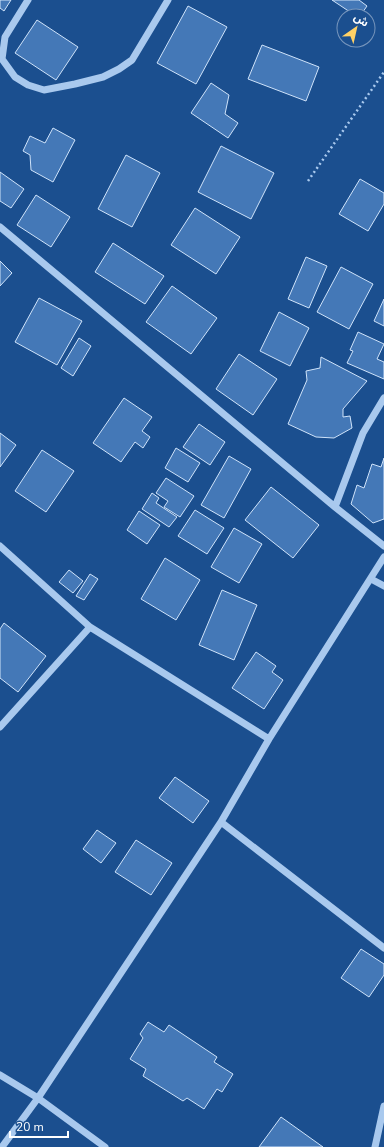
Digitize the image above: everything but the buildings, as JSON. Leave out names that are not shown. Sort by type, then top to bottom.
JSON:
[{"type":"street","points":[[28,0],[5,37],[2,59],[15,77],[28,86],[44,90],[102,77],[119,69],[132,60],[168,0]]},
{"type":"street","points":[[0,227],[335,507],[384,546]]},
{"type":"street","points":[[335,507],[363,434],[384,398]]},
{"type":"street","points":[[0,546],[90,627],[269,739]]},
{"type":"street","points":[[2,1147],[38,1098],[221,822],[269,739],[384,557]]},
{"type":"street","points":[[371,579],[384,586]]},
{"type":"street","points":[[0,727],[90,627]]},
{"type":"street","points":[[221,822],[384,948]]},
{"type":"street","points":[[0,1075],[38,1098],[105,1147]]},
{"type":"street","points":[[374,1147],[384,1106]]},
{"type":"path","points":[[308,181],[384,72]]}]
